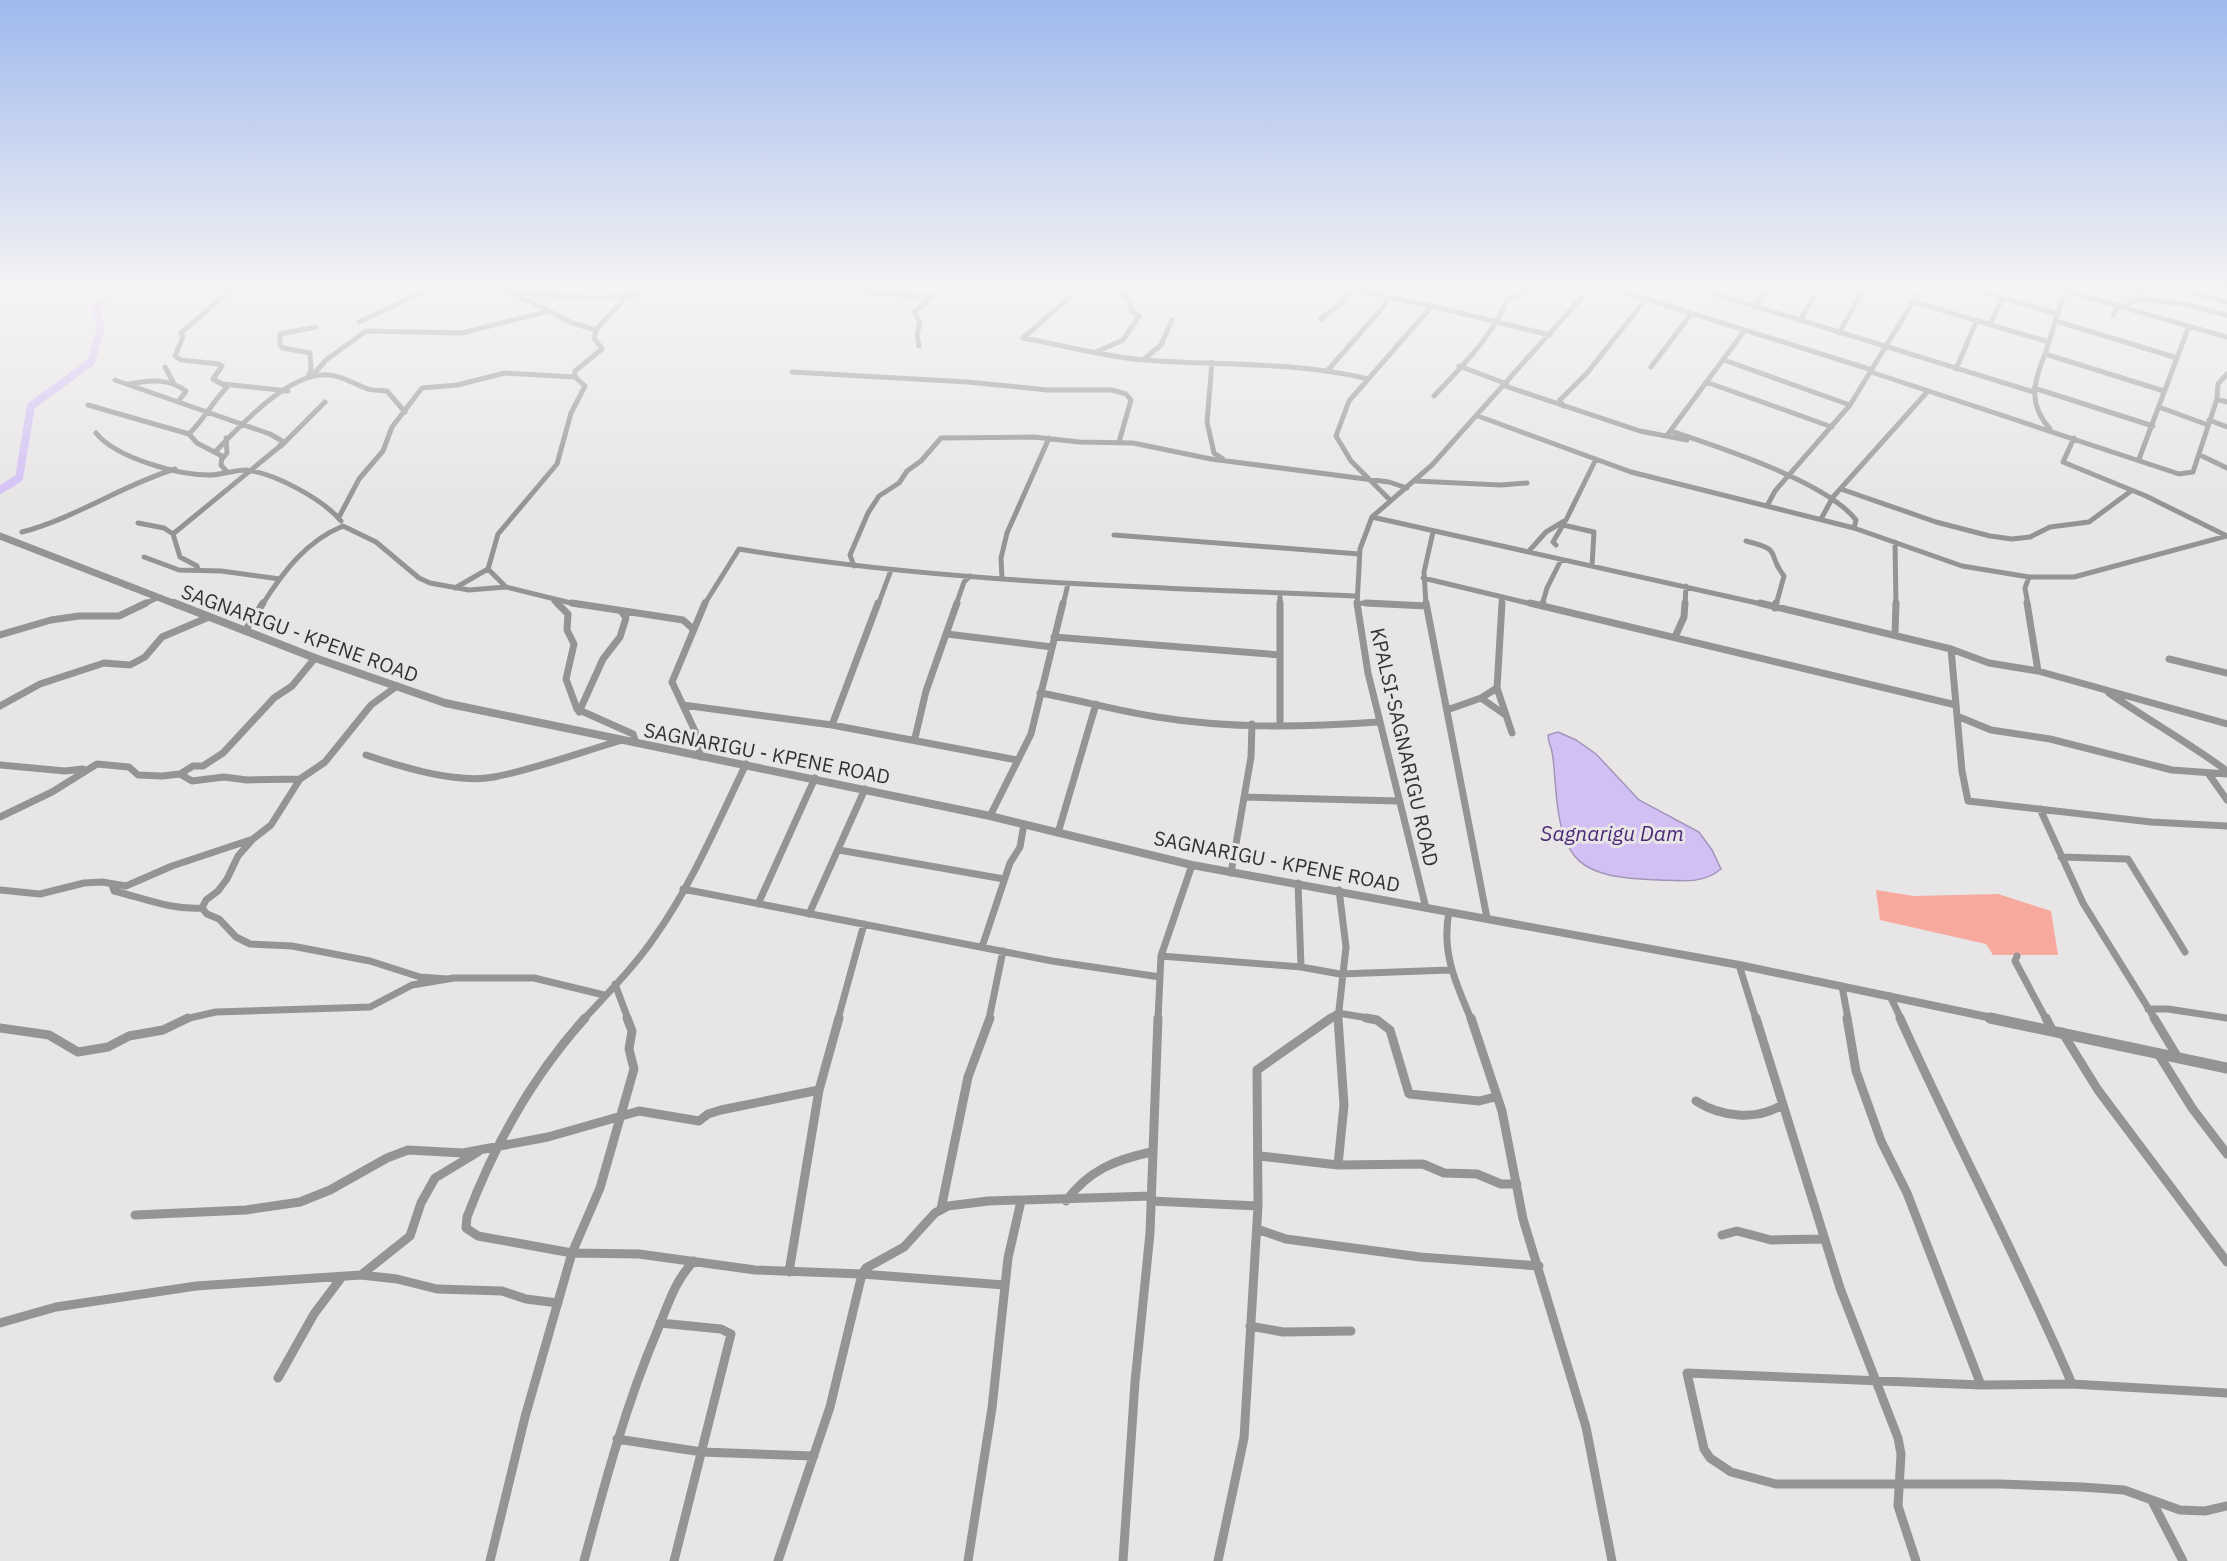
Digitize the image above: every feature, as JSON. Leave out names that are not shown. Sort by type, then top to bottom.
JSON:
[{"type":"street","points":[[181,360],[219,364],[222,366],[213,379],[223,384],[288,391]]},
{"type":"street","points":[[310,360],[310,376]]},
{"type":"street","points":[[216,452],[226,438],[258,406],[288,391],[310,376],[326,360]]},
{"type":"street","points":[[575,377],[575,371],[590,360]]},
{"type":"street","points":[[1143,360],[1276,364],[1328,370],[1368,379]]},
{"type":"street","points":[[1328,370],[1337,360]]},
{"type":"street","points":[[1385,360],[1349,401],[1335,436],[1351,461],[1390,500]]},
{"type":"street","points":[[1434,396],[1464,360]]},
{"type":"street","name":"KPALSI-SAGNARIGU ROAD","points":[[1426,908],[1378,722],[1356,600],[1359,554],[1372,517],[1415,481],[1478,416],[1528,360]]},
{"type":"street","points":[[1562,403],[1597,360]]},
{"type":"street","points":[[1651,366],[1656,360]]},
{"type":"street","points":[[1665,438],[1724,360],[1850,405]]},
{"type":"street","points":[[1837,360],[2139,459],[2163,470],[2184,474],[2193,472],[2217,399],[2218,384],[2227,375]]},
{"type":"street","points":[[1767,506],[1770,497],[1850,405],[1878,360]]},
{"type":"street","points":[[1925,360],[2152,426]]},
{"type":"street","points":[[1956,369],[1960,360]]},
{"type":"street","points":[[2042,360],[2034,376],[2035,412],[2051,431]]},
{"type":"street","points":[[2064,360],[2164,391]]},
{"type":"street","points":[[2139,459],[2173,360]]},
{"type":"street","points":[[1212,362],[1207,422],[1214,453],[1231,462]]},
{"type":"street","points":[[1459,366],[1553,402],[1562,403],[1665,438],[1696,440]]},
{"type":"street","points":[[165,367],[173,382],[186,391],[178,402]]},
{"type":"street","points":[[792,372],[968,382],[1047,390],[1112,390],[1126,394],[1131,400],[1119,442]]},
{"type":"street","points":[[339,517],[363,474],[383,451],[392,427],[419,390],[427,386],[457,385],[505,374],[575,377],[585,386],[571,413],[557,464],[498,534],[488,569],[455,588]]},
{"type":"street","points":[[310,376],[341,377],[368,389],[387,392],[405,412]]},
{"type":"street","points":[[127,384],[148,380],[173,382]]},
{"type":"street","points":[[115,381],[209,412],[280,439],[282,444],[279,447]]},
{"type":"street","points":[[1706,382],[1832,427]]},
{"type":"street","points":[[189,434],[209,412],[208,408],[226,390],[223,384]]},
{"type":"street","points":[[1821,519],[1833,497],[1928,391]]},
{"type":"street","points":[[2217,399],[2227,402]]},
{"type":"street","points":[[172,534],[252,471],[325,402]]},
{"type":"street","points":[[88,405],[189,434],[197,443],[223,458]]},
{"type":"street","points":[[2158,407],[2227,427]]},
{"type":"street","points":[[1478,416],[1646,476],[1854,528],[1972,568],[2029,577],[2074,577],[2148,555],[2227,536]]},
{"type":"street","points":[[1671,431],[1833,497],[1856,520],[1854,528]]},
{"type":"street","points":[[96,433],[108,446],[176,469],[207,476],[226,472],[252,471],[312,498],[339,517],[343,526],[376,542],[419,578],[474,591],[506,587],[551,599],[683,620],[693,629]]},
{"type":"street","points":[[854,566],[850,555],[876,500],[887,487],[900,483],[907,471],[921,461],[941,438],[1034,436],[1079,442],[1119,442],[1231,462],[1392,482],[1407,488]]},
{"type":"street","points":[[1034,436],[1042,447]]},
{"type":"street","points":[[226,438],[227,453],[221,465],[226,472]]},
{"type":"street","points":[[1002,578],[998,565],[1008,532],[1042,447],[1049,438]]},
{"type":"street","points":[[2074,438],[2063,462],[2227,536]]},
{"type":"street","points":[[2200,455],[2227,468]]},
{"type":"street","points":[[1529,551],[1546,532],[1566,519],[1596,459]]},
{"type":"street","points":[[22,532],[40,528],[134,484],[176,469]]},
{"type":"street","points":[[1415,481],[1501,485],[1527,483]]},
{"type":"street","points":[[1841,489],[1955,528],[1994,536],[2021,537],[2032,536],[2050,527],[2077,525],[2091,521],[2131,491]]},
{"type":"street","points":[[1372,517],[1895,635],[1952,649],[1989,663],[2038,671],[2227,724]]},
{"type":"street","points":[[138,523],[164,528],[172,534],[180,557],[197,566],[198,570]]},
{"type":"street","points":[[1556,545],[1552,542],[1560,533],[1563,525],[1594,532],[1592,566]]},
{"type":"street","points":[[245,631],[280,579],[312,544],[343,526]]},
{"type":"street","points":[[1433,532],[1423,578],[1426,606],[1487,918]]},
{"type":"street","points":[[1114,535],[1359,554]]},
{"type":"street","name":"SAGNARIGU - KPENE ROAD","points":[[0,536],[315,658],[445,703],[619,741],[815,778],[990,816],[1192,865],[1339,890],[1739,965],[2227,1068]]},
{"type":"street","points":[[1746,541],[1770,546],[1776,552],[1779,571],[1784,576],[1775,608]]},
{"type":"street","points":[[1895,542],[1897,586],[1894,610],[1895,635]]},
{"type":"street","points":[[701,757],[697,737],[683,705],[673,690],[672,682],[707,598],[739,549],[891,570],[1068,584],[1280,593],[1426,606]]},
{"type":"street","points":[[144,557],[179,570],[280,579]]},
{"type":"street","points":[[1542,606],[1547,588],[1562,560]]},
{"type":"street","points":[[488,569],[506,587]]},
{"type":"street","points":[[832,724],[891,570]]},
{"type":"street","points":[[474,591],[480,574]]},
{"type":"street","points":[[915,738],[923,700],[964,582],[970,576]]},
{"type":"street","points":[[2029,577],[2025,588],[2038,671]]},
{"type":"street","points":[[1423,578],[1956,705]]},
{"type":"street","points":[[990,816],[1031,734],[1068,584]]},
{"type":"street","points":[[1675,637],[1684,616],[1686,586]]},
{"type":"street","points":[[1280,593],[1280,724]]},
{"type":"street","points":[[1501,597],[1503,616],[1497,688],[1512,733]]},
{"type":"street","points":[[0,635],[51,620],[79,616],[119,616],[157,598]]},
{"type":"street","points":[[551,599],[568,614],[567,630],[574,644],[566,679],[579,712],[633,734],[636,743]]},
{"type":"street","points":[[579,712],[603,659],[622,632],[625,616],[620,610]]},
{"type":"street","points":[[0,706],[40,684],[104,663],[130,664],[145,657],[162,637],[209,617]]},
{"type":"street","points":[[947,634],[1052,647]]},
{"type":"street","points":[[1054,637],[1280,655]]},
{"type":"street","points":[[1952,649],[1963,782],[1968,801],[2151,822],[2227,826]]},
{"type":"street","points":[[0,765],[65,771],[104,764],[129,767],[138,776],[180,774],[193,766],[212,762],[223,753],[236,736],[274,698],[283,695],[293,686],[300,673],[315,658]]},
{"type":"street","points":[[2169,659],[2227,673]]},
{"type":"street","points":[[202,908],[206,900],[227,879],[238,856],[253,839],[271,825],[300,779],[325,762],[370,705],[397,686]]},
{"type":"street","points":[[1447,710],[1481,698],[1497,688]]},
{"type":"street","points":[[2105,690],[2168,733],[2187,741],[2227,773]]},
{"type":"street","points":[[1040,693],[1159,717],[1252,724],[1378,722]]},
{"type":"street","points":[[1481,698],[1499,708],[1506,716]]},
{"type":"street","points":[[683,705],[832,724],[1017,759]]},
{"type":"street","points":[[1058,832],[1096,705]]},
{"type":"street","points":[[1957,716],[1972,725],[2007,735],[2026,735],[2188,772],[2227,773]]},
{"type":"street","points":[[1232,873],[1251,757],[1252,724]]},
{"type":"street","points":[[366,754],[403,767],[470,778],[493,777],[619,741]]},
{"type":"street","points":[[746,764],[683,889],[654,938],[604,995],[531,1086],[496,1146],[465,1224],[469,1232],[487,1238],[572,1253],[639,1254],[754,1270],[862,1274],[1005,1285]]},
{"type":"street","points":[[0,817],[52,792],[88,768]]},
{"type":"street","points":[[2208,773],[2227,800]]},
{"type":"street","points":[[180,774],[192,781],[224,777],[247,780],[300,779]]},
{"type":"street","points":[[758,904],[815,778]]},
{"type":"street","points":[[809,914],[865,789]]},
{"type":"street","points":[[1244,797],[1399,801]]},
{"type":"street","points":[[2040,809],[2083,903],[2177,1056]]},
{"type":"street","points":[[982,947],[1004,879],[1013,856],[1020,847],[1024,824]]},
{"type":"street","points":[[0,890],[40,894],[84,883],[134,885],[172,866],[253,839]]},
{"type":"street","points":[[839,850],[1004,879]]},
{"type":"street","points":[[2061,857],[2128,859],[2185,952]]},
{"type":"street","points":[[1123,1561],[1135,1382],[1151,1198],[1151,1152],[1161,956],[1168,929],[1192,865]]},
{"type":"street","points":[[1298,883],[1301,967]]},
{"type":"street","points":[[112,885],[114,891],[146,900],[192,909],[202,908],[219,919],[236,937],[250,944],[292,946],[370,961],[420,977],[534,978],[604,995]]},
{"type":"street","points":[[683,889],[1003,951],[1160,977]]},
{"type":"street","points":[[1338,1165],[1344,1105],[1338,1013],[1346,947],[1339,890]]},
{"type":"street","points":[[1449,912],[1445,927],[1450,970],[1479,1039],[1495,1096],[1502,1112],[1523,1219],[1586,1426],[1612,1561]]},
{"type":"street","points":[[789,1272],[819,1090],[864,924]]},
{"type":"street","points":[[778,1561],[814,1456],[839,1371],[862,1274],[866,1268],[904,1247],[941,1209],[968,1077],[989,1021],[1003,951]]},
{"type":"street","points":[[1161,956],[1301,967],[1341,974],[1450,970]]},
{"type":"street","points":[[2017,956],[2015,961],[2057,1031],[2098,1090],[2227,1262]]},
{"type":"street","points":[[1739,965],[1824,1239],[1901,1448],[1899,1509],[1916,1561]]},
{"type":"street","points":[[0,1028],[57,1036],[67,1041],[70,1049],[78,1052],[108,1047],[129,1036],[164,1030],[200,1015],[216,1012],[370,1007],[412,984],[450,979]]},
{"type":"street","points":[[490,1561],[525,1417],[572,1253],[600,1188],[634,1070],[629,1049],[632,1030],[615,984]]},
{"type":"street","points":[[1842,987],[1856,1071],[1881,1141],[1907,1192],[1981,1384]]},
{"type":"street","points":[[1890,996],[1907,1039],[2028,1282],[2072,1384]]},
{"type":"street","points":[[2148,1009],[2164,1007],[2208,1017],[2227,1018]]},
{"type":"street","points":[[1218,1561],[1244,1438],[1260,1156],[1257,1070],[1338,1013],[1377,1020],[1390,1030],[1409,1094],[1479,1101],[1495,1096]]},
{"type":"street","points":[[2158,1052],[2192,1108],[2227,1154]]},
{"type":"street","points":[[135,1215],[273,1207],[315,1197],[387,1158],[408,1150],[463,1153],[548,1137],[645,1111],[699,1121],[708,1114],[721,1110],[766,1103],[819,1090]]},
{"type":"street","points":[[1696,1101],[1713,1112],[1730,1113],[1772,1113],[1782,1105]]},
{"type":"street","points":[[361,1275],[398,1248],[410,1236],[421,1203],[435,1178],[482,1149]]},
{"type":"street","points":[[1066,1201],[1085,1176],[1117,1161],[1151,1152]]},
{"type":"street","points":[[1260,1156],[1338,1165],[1423,1164],[1444,1173],[1477,1174],[1501,1184],[1517,1184]]},
{"type":"street","points":[[941,1209],[987,1201],[1151,1198],[1258,1206]]},
{"type":"street","points":[[968,1561],[990,1424],[1005,1285],[1021,1201]]},
{"type":"street","points":[[1257,1229],[1286,1239],[1420,1257],[1539,1266]]},
{"type":"street","points":[[1722,1235],[1737,1231],[1771,1240],[1824,1239]]},
{"type":"street","points":[[584,1561],[617,1439],[660,1323],[681,1274],[694,1261]]},
{"type":"street","points":[[0,1323],[21,1320],[56,1307],[196,1286],[361,1275],[397,1279],[438,1289],[502,1291],[526,1299],[558,1303]]},
{"type":"street","points":[[278,1378],[314,1314],[341,1278]]},
{"type":"street","points":[[660,1323],[721,1329],[731,1334],[695,1489],[674,1561]]},
{"type":"street","points":[[1250,1326],[1283,1332],[1351,1331]]},
{"type":"street","points":[[2227,1393],[2072,1384],[1981,1384],[1687,1373],[1704,1449],[1710,1458],[1731,1472],[1776,1484],[2082,1487],[2124,1490],[2180,1510],[2205,1511],[2227,1506]]},
{"type":"street","points":[[617,1439],[702,1452],[814,1456]]},
{"type":"street","points":[[2150,1500],[2163,1518],[2183,1561]]},
{"type":"shaded area","points":[[1876,890],[1914,896],[1998,894],[2051,911],[2058,955],[1993,955],[1986,944],[1880,920]]},
{"type":"water","name":"Sagnarigu Dam","points":[[1558,732],[1576,740],[1596,754],[1639,800],[1699,832],[1712,850],[1721,869],[1700,879],[1660,880],[1609,875],[1592,869],[1579,860],[1569,848],[1562,831],[1558,808],[1552,750],[1548,735]]},
{"type":"waterway","points":[[0,490],[19,478],[31,406],[92,360]]}]
